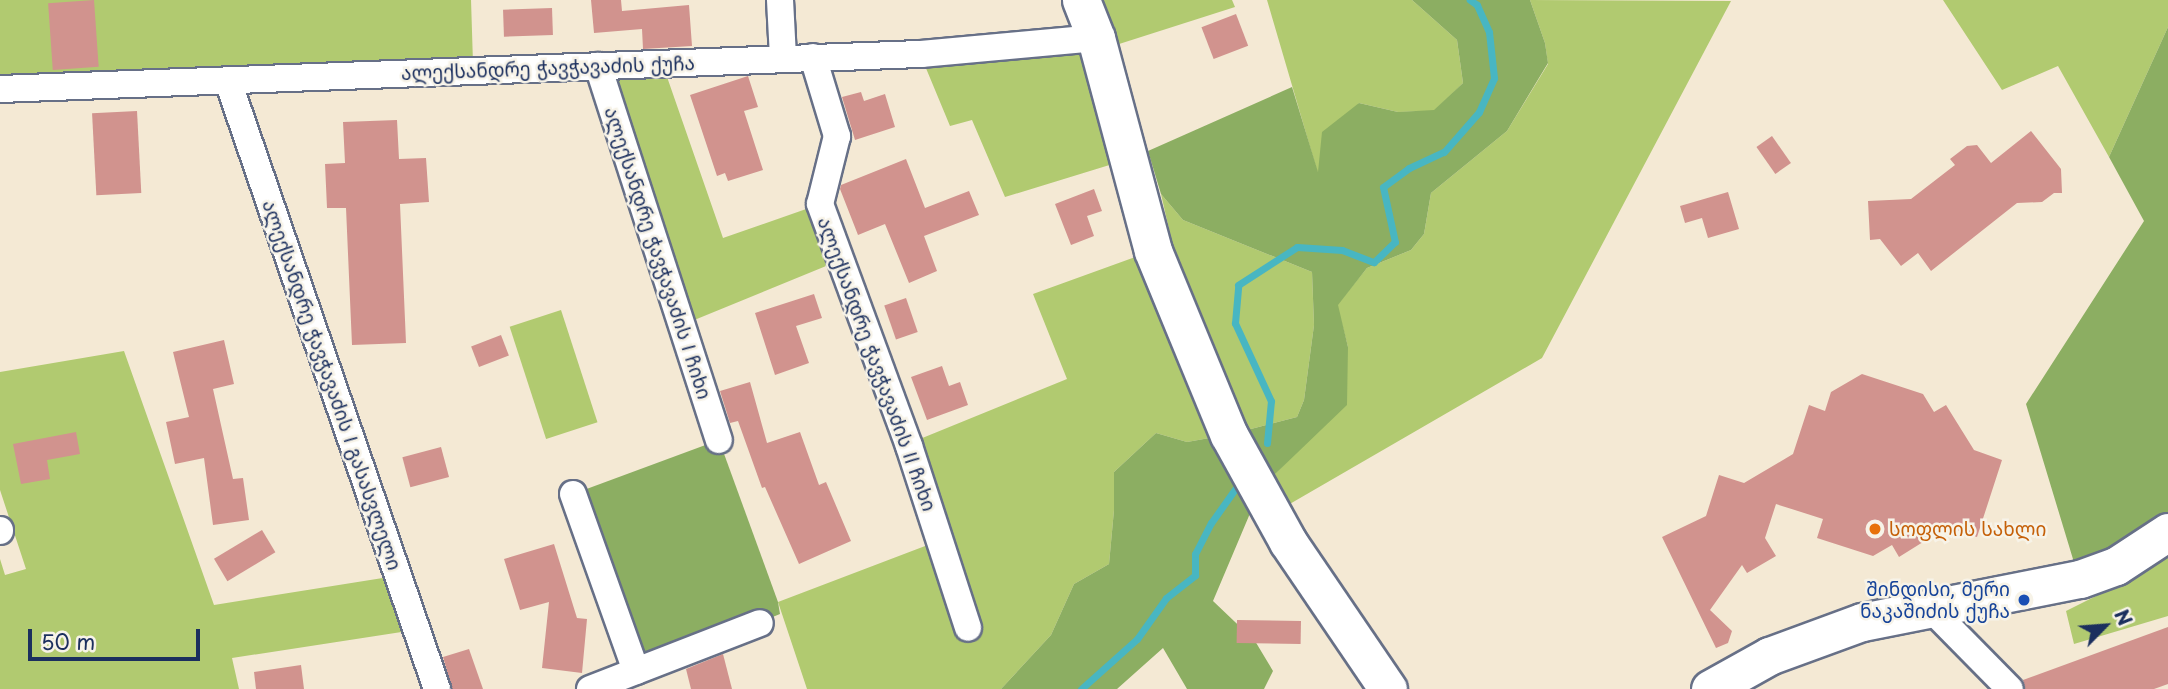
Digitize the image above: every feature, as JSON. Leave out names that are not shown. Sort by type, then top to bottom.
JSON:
[{"type":"street","points":[[780,0],[783,57]]},
{"type":"street","points":[[1081,0],[1096,38],[1153,251],[1230,435],[1289,542],[1388,689]]},
{"type":"street","name":"ალექსანდრე ჭავჭავაძის ქუჩა","points":[[0,89],[783,57],[921,54],[1096,38]]},
{"type":"street","name":"ალექსანდრე ჭავჭავაძის II ჩიხი","points":[[813,57],[837,136],[820,204],[909,446],[968,628]]},
{"type":"street","name":"ალექსანდრე ჭავჭავაძის I ჩიხი","points":[[597,66],[719,440]]},
{"type":"street","name":"ალექსანდრე ჭავჭავაძის I გასასვლელი","points":[[228,80],[437,689]]},
{"type":"street","points":[[573,494],[636,671]]},
{"type":"street","points":[[1710,689],[1769,656],[1829,632],[1928,607],[2080,579],[2116,566],[2168,533]]},
{"type":"street","points":[[1928,607],[2010,689]]},
{"type":"street","points":[[590,689],[760,623]]},
{"type":"green space","points":[[0,0],[471,0],[473,64],[0,83]]},
{"type":"green space","points":[[1101,0],[1232,0],[1235,7],[1116,45]]},
{"type":"green space","points":[[1267,0],[1412,0],[1457,40],[1463,83],[1434,111],[1398,112],[1359,103],[1318,174]]},
{"type":"green space","points":[[1412,0],[1530,0],[1545,43],[1548,63],[1507,131],[1431,193],[1424,234],[1411,250],[1367,268],[1338,305],[1348,347],[1347,405],[1272,477],[1247,430],[1297,417],[1304,400],[1314,325],[1312,272],[1183,220],[1161,194],[1148,151],[1292,87],[1318,172],[1322,132],[1359,103],[1398,112],[1434,110],[1463,83],[1457,40]]},
{"type":"green space","points":[[1530,0],[1731,1],[1542,358],[1288,505],[1272,477],[1307,441],[1348,347],[1337,305],[1367,268],[1411,250],[1424,234],[1431,193],[1507,131],[1548,64],[1545,43]]},
{"type":"green space","points":[[1943,0],[2168,0],[2168,27],[2109,157],[2058,66],[2002,90]]},
{"type":"green space","points":[[2168,27],[2168,520],[2076,569],[2026,404],[2144,221],[2109,157]]},
{"type":"green space","points":[[1091,45],[1116,163],[1005,197],[972,120],[950,126],[923,61]]},
{"type":"green space","points":[[666,74],[723,238],[809,208],[831,264],[687,323],[608,78]]},
{"type":"green space","points":[[1161,194],[1183,220],[1312,272],[1314,325],[1304,400],[1297,417],[1247,430],[1181,282]]},
{"type":"green space","points":[[1138,256],[1215,437],[1187,442],[1156,433],[1114,472],[1109,564],[1074,584],[1051,635],[1001,689],[807,689],[778,602],[933,543],[915,441],[1067,379],[1033,294]]},
{"type":"green space","points":[[561,310],[597,422],[546,439],[510,327]]},
{"type":"green space","points":[[124,351],[214,605],[389,577],[408,631],[232,658],[239,689],[0,689],[0,559],[5,575],[26,569],[0,490],[0,372]]},
{"type":"green space","points":[[1156,433],[1187,442],[1215,437],[1254,504],[1213,601],[1255,641],[1273,671],[1264,689],[1187,689],[1163,648],[1117,689],[1001,689],[1051,635],[1074,584],[1109,564],[1114,472]]},
{"type":"green space","points":[[719,440],[780,614],[636,671],[573,494]]},
{"type":"green space","points":[[2168,553],[2168,616],[2074,644],[2066,611],[2142,573]]},
{"type":"building","points":[[94,0],[99,67],[53,70],[48,3]]},
{"type":"building","points":[[591,0],[621,0],[622,11],[689,5],[692,46],[643,49],[642,29],[594,33]]},
{"type":"building","points":[[552,8],[553,35],[504,37],[503,10]]},
{"type":"building","points":[[1236,14],[1248,46],[1214,59],[1201,27]]},
{"type":"building","points":[[748,76],[758,107],[744,111],[763,170],[728,181],[725,173],[717,176],[690,95]]},
{"type":"building","points":[[861,92],[864,101],[885,94],[895,127],[855,140],[842,97]]},
{"type":"building","points":[[137,111],[141,193],[96,195],[92,113]]},
{"type":"building","points":[[397,120],[399,159],[426,158],[429,202],[400,204],[406,343],[352,345],[346,208],[327,208],[325,164],[345,163],[343,122]]},
{"type":"building","points":[[2031,131],[2061,169],[2062,193],[2054,193],[2042,202],[2017,203],[1931,271],[1918,253],[1901,266],[1880,239],[1870,240],[1868,201],[1911,199],[1955,165],[1950,159],[1967,146],[1977,145],[1991,163]]},
{"type":"building","points":[[1772,136],[1791,163],[1775,174],[1756,147]]},
{"type":"building","points":[[906,159],[925,208],[969,191],[979,215],[924,236],[937,271],[909,283],[885,224],[858,235],[840,189],[841,185]]},
{"type":"building","points":[[1094,189],[1102,211],[1087,216],[1094,236],[1071,245],[1055,204]]},
{"type":"building","points":[[1728,192],[1739,229],[1708,238],[1702,218],[1685,223],[1680,206]]},
{"type":"building","points":[[814,294],[822,318],[796,326],[809,363],[775,375],[755,313]]},
{"type":"building","points":[[906,298],[918,332],[896,340],[884,305]]},
{"type":"building","points":[[501,335],[509,356],[479,367],[471,346]]},
{"type":"building","points":[[224,340],[234,384],[213,389],[233,479],[243,478],[249,520],[213,525],[204,458],[175,464],[166,422],[189,417],[173,352]]},
{"type":"building","points":[[942,366],[949,386],[960,382],[968,405],[927,420],[911,377]]},
{"type":"building","points":[[1862,374],[1923,394],[1934,412],[1946,405],[1974,450],[2002,460],[1977,537],[1947,527],[1899,557],[1892,545],[1873,556],[1817,538],[1823,519],[1776,504],[1765,538],[1776,556],[1747,573],[1742,565],[1710,610],[1732,631],[1728,643],[1716,648],[1662,537],[1706,516],[1719,475],[1744,483],[1793,454],[1809,405],[1825,411],[1831,392]]},
{"type":"building","points":[[750,382],[767,443],[800,432],[819,485],[826,482],[851,541],[799,564],[765,487],[762,488],[738,421],[730,423],[720,391]]},
{"type":"building","points":[[76,432],[80,454],[47,460],[50,479],[21,484],[13,444]]},
{"type":"building","points":[[441,447],[449,477],[410,487],[402,457]]},
{"type":"building","points":[[262,530],[275,552],[227,581],[214,559]]},
{"type":"building","points":[[554,544],[577,618],[587,619],[582,673],[542,668],[549,602],[520,610],[504,559]]},
{"type":"building","points":[[1237,620],[1301,621],[1301,644],[1237,643]]},
{"type":"building","points":[[2168,627],[2168,684],[2154,689],[2025,689],[2023,680]]},
{"type":"building","points":[[469,649],[483,689],[452,689],[443,657]]},
{"type":"building","points":[[723,654],[732,689],[691,689],[686,669]]},
{"type":"building","points":[[301,665],[304,689],[256,689],[254,672]]},
{"type":"waterway","points":[[1267,443],[1271,401],[1235,323],[1238,285],[1297,247],[1342,250],[1374,262],[1395,242],[1383,187],[1409,168],[1444,152],[1479,112],[1494,78],[1489,32],[1477,5],[1470,0]]},
{"type":"waterway","points":[[1081,689],[1137,639],[1166,598],[1195,575],[1195,554],[1211,523],[1235,489]]},
{"type":"place","name":"სოფლის სახლი","points":[[1875,529]]},
{"type":"place","name":"შინდისი, მერი ნაკაშიძის ქუჩა","points":[[2024,600]]}]
